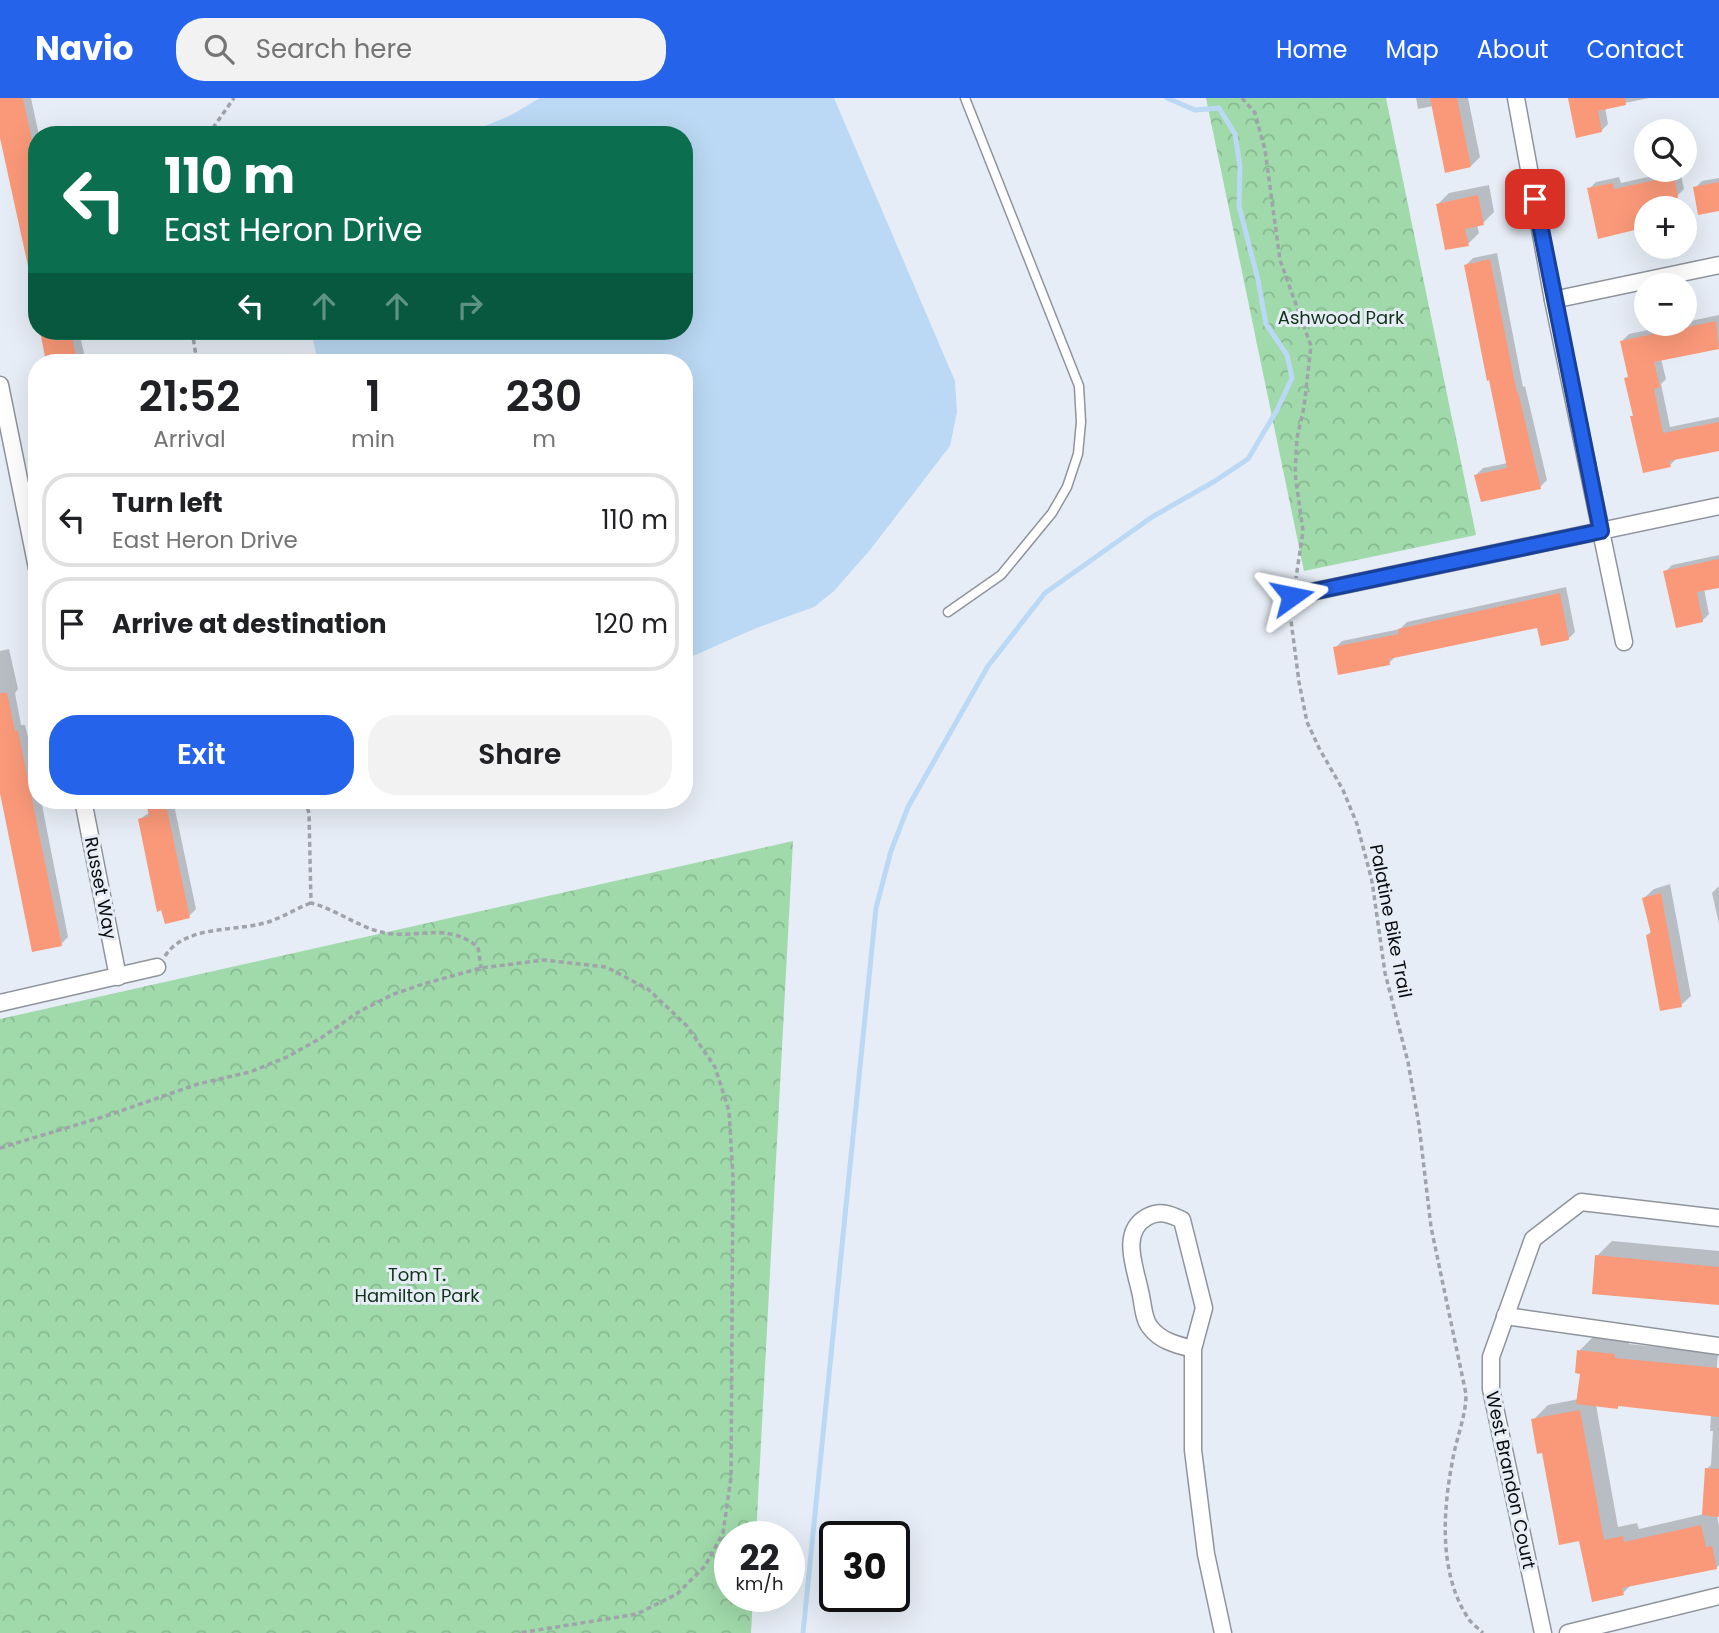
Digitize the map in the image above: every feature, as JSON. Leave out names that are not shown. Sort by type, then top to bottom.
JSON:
[{"type":"street","points":[[1516,98],[1553,300],[1624,642]]},
{"type":"street","points":[[1553,300],[1719,265]]},
{"type":"street","points":[[0,385],[28,523]]},
{"type":"street","points":[[1292,596],[1719,506]]},
{"type":"street","name":"Russet Way","points":[[85,809],[118,977]]},
{"type":"street","points":[[0,1003],[157,967]]},
{"type":"street","name":"West Brandon Court","points":[[1543,1633],[1491,1389],[1491,1357],[1533,1238],[1581,1202],[1719,1218]]},
{"type":"street","points":[[1193,1349],[1176,1345],[1158,1336],[1148,1325],[1131,1247],[1132,1233],[1138,1221],[1152,1214],[1167,1213],[1182,1220],[1204,1308],[1193,1349],[1193,1450],[1206,1554],[1223,1633]]},
{"type":"street","points":[[1505,1316],[1719,1346]]},
{"type":"street","points":[[1568,1633],[1719,1596]]},
{"type":"lane","points":[[948,612],[1001,575],[1052,513],[1066,487],[1078,454],[1082,422],[1079,386],[965,98]]},
{"type":"path","points":[[214,126],[234,98]]},
{"type":"path","name":"Palatine Bike Trail","points":[[1242,98],[1255,113],[1265,150],[1280,260],[1311,346],[1304,407],[1297,438],[1295,473],[1303,531],[1290,615],[1307,722],[1343,790],[1357,824],[1373,881],[1385,973],[1408,1062],[1419,1125],[1431,1227],[1466,1394],[1445,1519],[1450,1577],[1468,1618],[1483,1633]]},
{"type":"path","points":[[308,809],[311,903]]},
{"type":"path","points":[[157,967],[172,945],[207,932],[270,921],[311,903],[326,906],[368,927],[391,934],[441,932],[465,937],[478,947],[481,968]]},
{"type":"path","points":[[0,1148],[106,1116],[198,1084],[250,1072],[287,1057],[360,1011],[394,994],[481,968],[544,960],[606,967],[648,989],[687,1026],[715,1067],[729,1111],[733,1178],[731,1476],[723,1533],[705,1566],[677,1594],[637,1614],[519,1633]]},
{"type":"green space","name":"Ashwood Park","points":[[1206,98],[1386,98],[1476,535],[1304,571]]},
{"type":"green space","name":"Tom T. Hamilton Park","points":[[793,841],[757,1521],[714,1521],[714,1612],[752,1612],[751,1633],[0,1633],[0,1019]]},
{"type":"water","points":[[540,98],[834,98],[955,381],[957,412],[950,446],[870,550],[834,591],[814,607],[754,629],[693,656],[693,354],[316,354],[313,340],[693,340],[693,126],[485,126]]},
{"type":"building","points":[[0,98],[23,98],[29,126],[28,266],[0,138]]},
{"type":"building","points":[[1430,98],[1457,98],[1471,167],[1445,173]]},
{"type":"building","points":[[1568,98],[1625,98],[1626,105],[1598,111],[1602,132],[1576,138]]},
{"type":"building","points":[[1646,182],[1675,182],[1678,196],[1634,196],[1634,230],[1598,239],[1587,188],[1613,183],[1614,189]]},
{"type":"building","points":[[1719,182],[1719,211],[1698,215],[1697,196],[1695,196],[1693,187]]},
{"type":"building","points":[[1478,195],[1484,225],[1465,229],[1469,246],[1445,250],[1436,204]]},
{"type":"building","points":[[1490,259],[1517,393],[1541,489],[1481,502],[1474,475],[1507,468],[1464,265]]},
{"type":"building","points":[[1716,321],[1719,349],[1654,362],[1660,387],[1654,389],[1663,433],[1719,422],[1719,451],[1669,461],[1671,467],[1643,473],[1630,416],[1633,416],[1624,378],[1628,377],[1620,341],[1644,336],[1697,336],[1697,325]]},
{"type":"building","points":[[42,340],[73,340],[75,354],[44,354]]},
{"type":"building","points":[[1719,559],[1719,588],[1697,592],[1703,622],[1676,628],[1663,571]]},
{"type":"building","points":[[1560,593],[1569,640],[1541,646],[1537,628],[1389,659],[1390,665],[1338,675],[1333,647],[1399,634],[1398,629]]},
{"type":"building","points":[[0,693],[7,693],[28,780],[28,809],[34,809],[62,946],[32,952],[0,793]]},
{"type":"building","points":[[148,809],[167,809],[190,918],[165,924],[161,910],[157,912],[138,819],[149,816]]},
{"type":"building","points":[[1661,893],[1682,1007],[1660,1011],[1646,935],[1651,934],[1642,898]]},
{"type":"building","points":[[1595,1255],[1719,1267],[1719,1305],[1592,1294]]},
{"type":"building","points":[[1577,1350],[1615,1354],[1615,1358],[1719,1368],[1719,1417],[1576,1404],[1580,1374],[1575,1373]]},
{"type":"building","points":[[1580,1410],[1604,1540],[1623,1536],[1624,1542],[1701,1525],[1706,1547],[1712,1546],[1717,1569],[1622,1588],[1624,1595],[1592,1602],[1579,1541],[1559,1545],[1542,1453],[1537,1454],[1531,1419]]},
{"type":"building","points":[[1705,1468],[1719,1469],[1719,1517],[1702,1515]]},
{"type":"waterway","points":[[803,1633],[876,908],[891,851],[908,807],[988,666],[1045,593],[1152,517],[1248,459],[1292,378],[1287,355],[1266,324],[1239,206],[1240,166],[1235,134],[1219,108],[1195,110],[1167,98]]},
{"type":"route","points":[[1292,596],[1601,531],[1535,199]]}]
